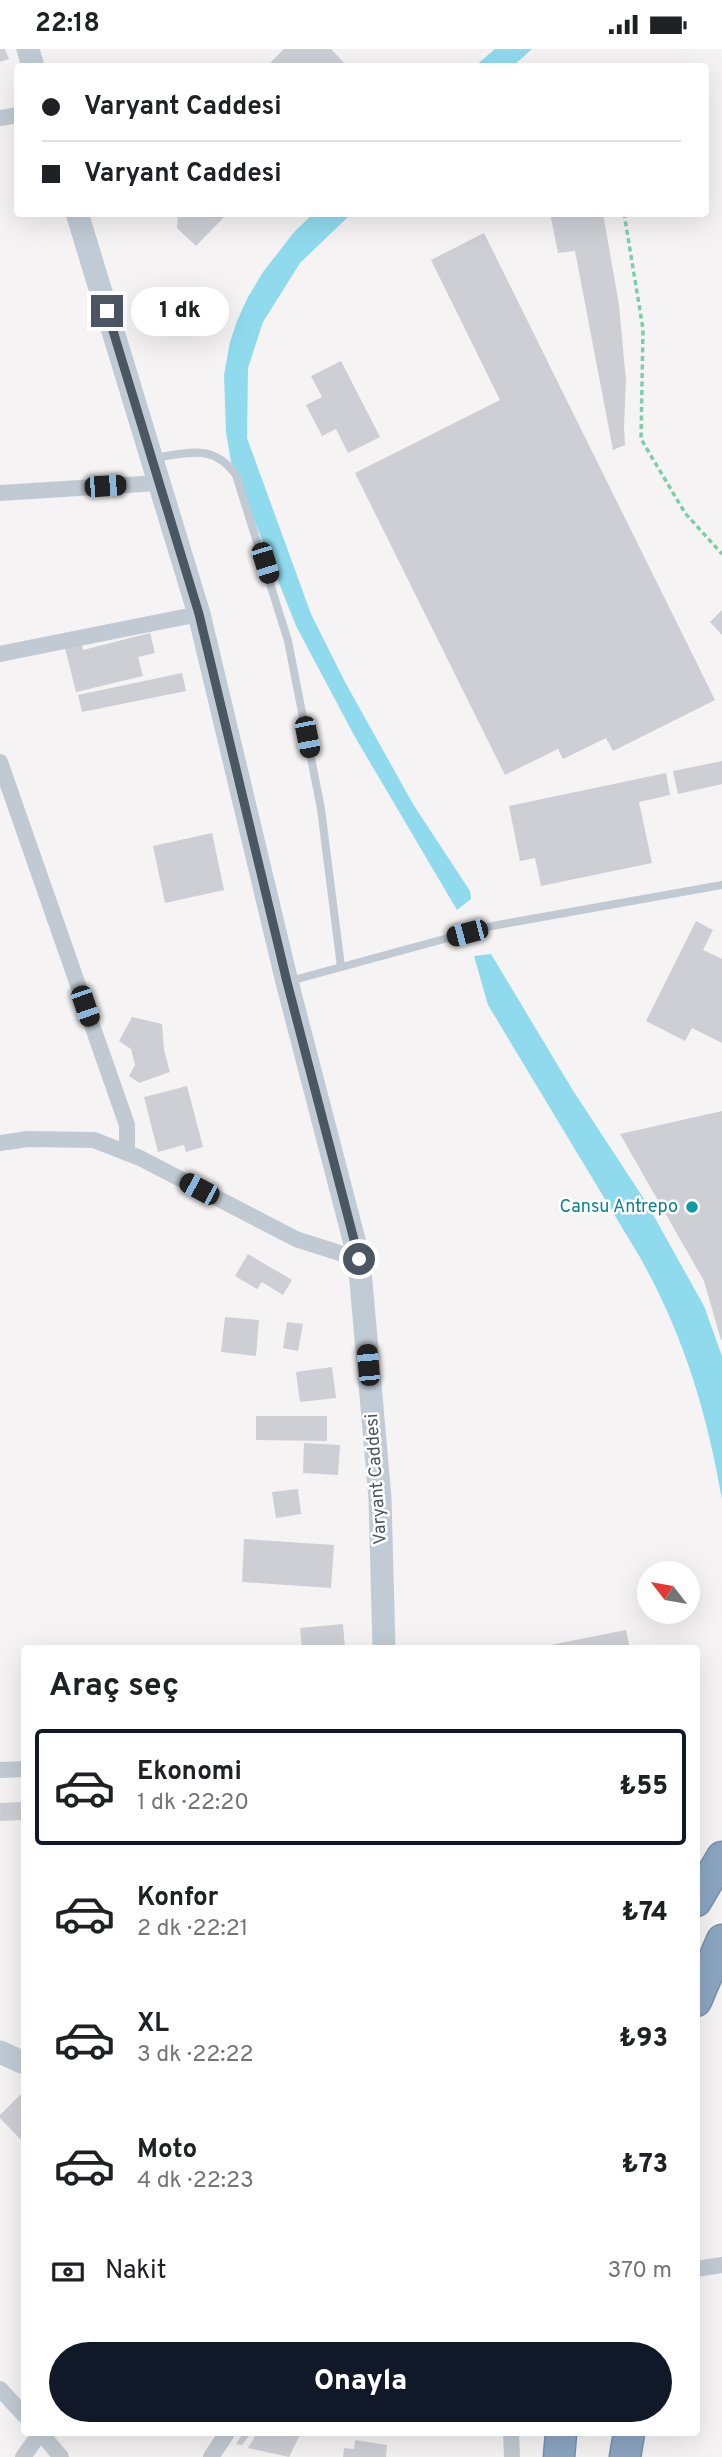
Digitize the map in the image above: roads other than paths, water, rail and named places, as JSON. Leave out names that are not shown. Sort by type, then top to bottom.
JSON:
[{"type":"highway","points":[[700,1895],[722,1857]]},
{"type":"highway","points":[[700,1992],[722,1940]]},
{"type":"highway","points":[[559,2457],[561,2436]]},
{"type":"highway","points":[[625,2457],[628,2436]]},
{"type":"street","name":"Varyant Caddesi","points":[[78,217],[199,614],[287,982],[359,1259],[380,1498],[384,1645]]},
{"type":"street","points":[[0,493],[158,482]]},
{"type":"street","points":[[0,654],[199,614]]},
{"type":"street","points":[[0,762],[127,1125],[127,1153]]},
{"type":"street","points":[[0,1143],[28,1139],[94,1140],[127,1153],[296,1239],[359,1259]]},
{"type":"street","points":[[0,1770],[21,1769]]},
{"type":"street","points":[[0,2052],[21,2062]]},
{"type":"street","points":[[700,2268],[722,2265]]},
{"type":"street","points":[[0,2389],[21,2412]]},
{"type":"street","points":[[23,2457],[39,2436]]},
{"type":"street","points":[[44,2436],[61,2457]]},
{"type":"street","points":[[211,2457],[225,2436]]},
{"type":"street","points":[[511,2436],[512,2457]]},
{"type":"lane","points":[[151,459],[206,452],[229,464],[236,475],[288,641],[321,809],[341,967]]},
{"type":"lane","points":[[287,982],[492,926],[722,885]]},
{"type":"water","points":[[495,49],[532,49],[516,63],[479,63]]},
{"type":"water","points":[[310,217],[348,217],[300,263],[263,322],[248,368],[247,438],[311,614],[345,682],[413,804],[470,891],[471,899],[457,910],[355,737],[296,626],[231,462],[226,432],[224,375],[230,342],[248,297],[263,272],[295,231]]},
{"type":"water","points":[[491,954],[572,1089],[646,1202],[704,1306],[722,1356],[722,1500],[701,1406],[670,1317],[641,1259],[488,1005],[474,956]]},
{"type":"place","name":"Cansu Antrepo","points":[[692,1207]]}]
